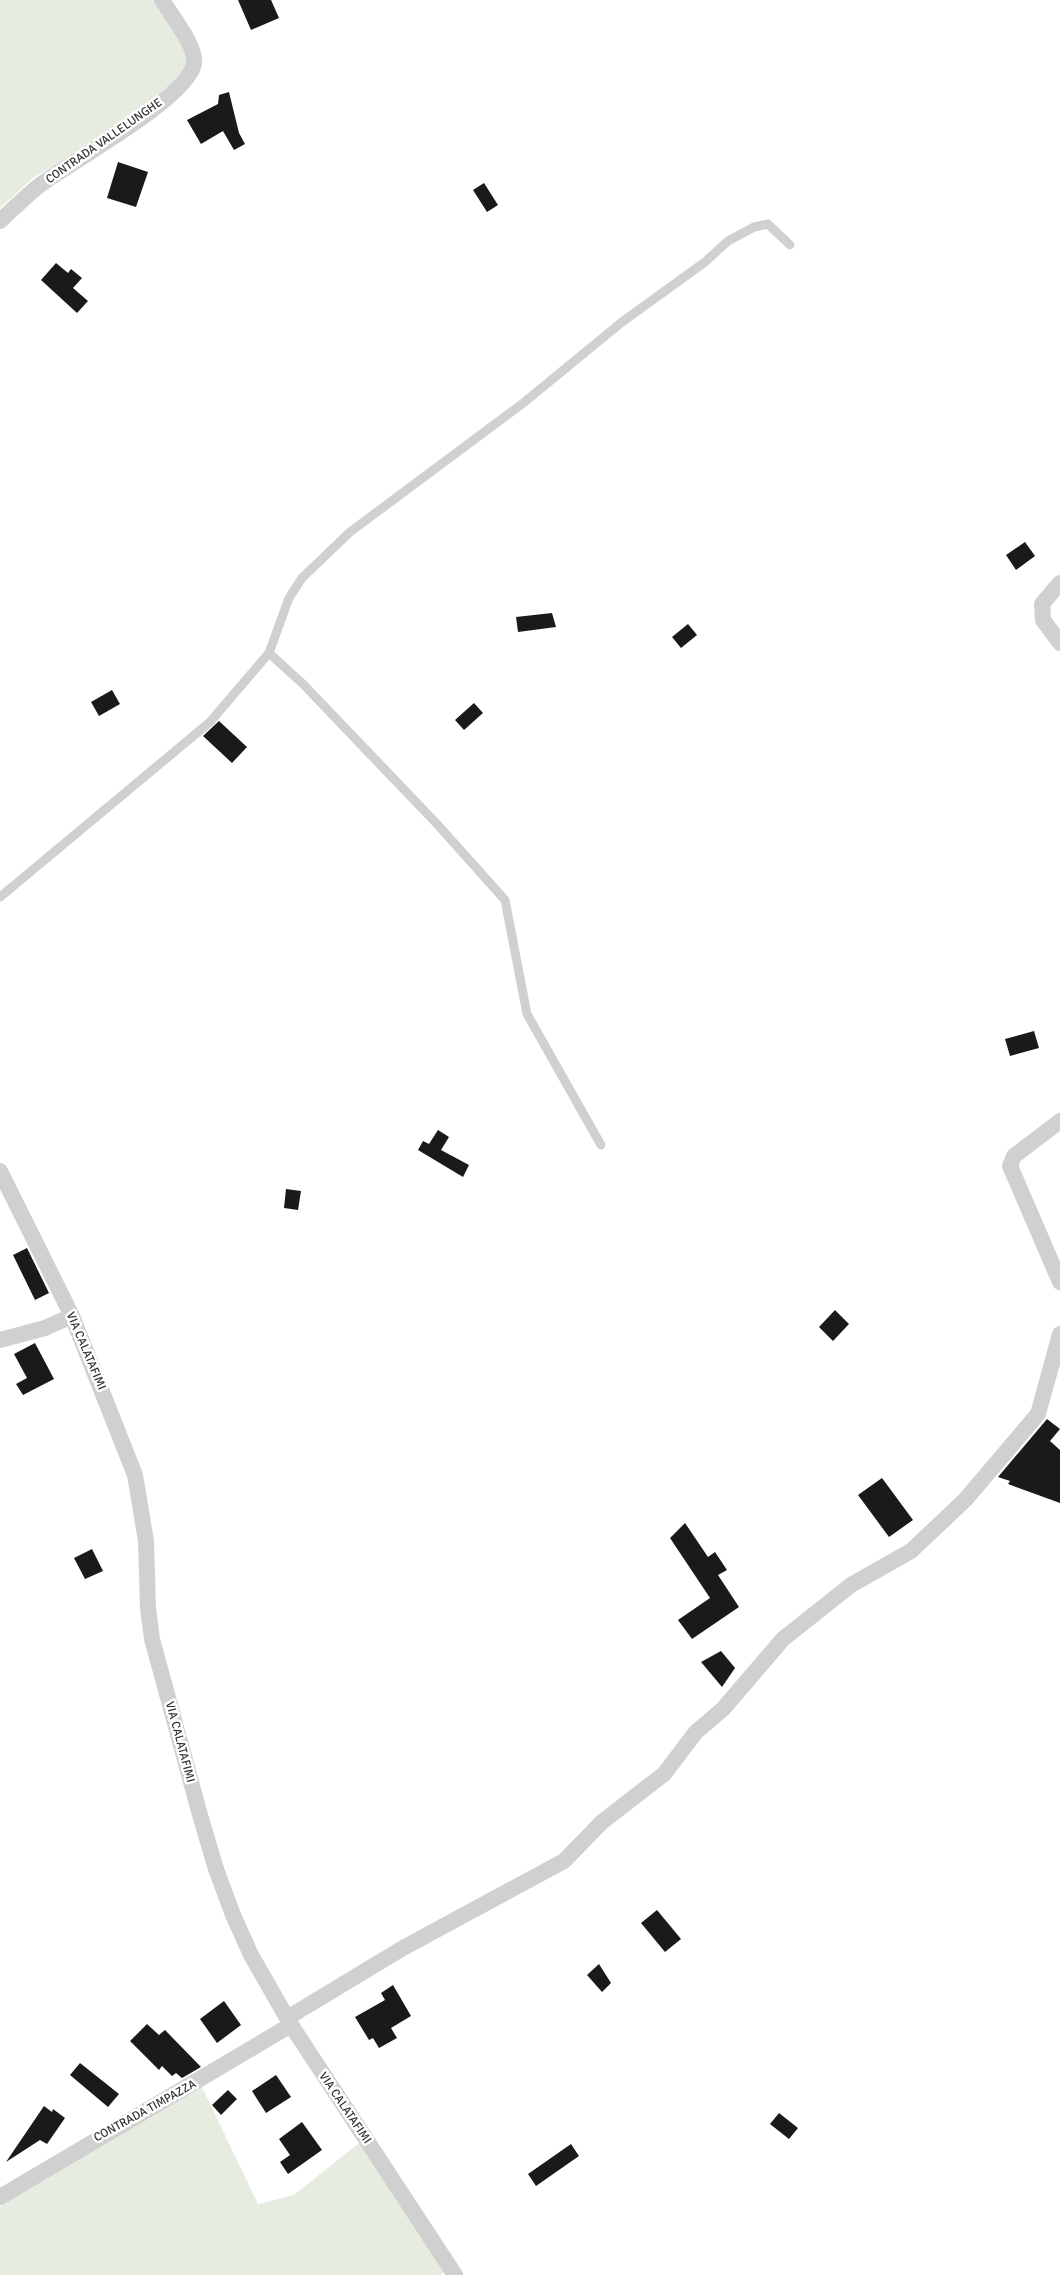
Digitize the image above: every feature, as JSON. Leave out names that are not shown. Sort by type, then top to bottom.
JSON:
[{"type":"street","name":"CONTRADA VALLELUNGHE","points":[[0,221],[40,185],[86,156],[163,101],[189,76],[194,64],[194,52],[162,0]]},
{"type":"street","points":[[1060,583],[1042,604],[1043,620],[1060,643]]},
{"type":"street","points":[[1060,1121],[1014,1156],[1010,1166],[1060,1282]]},
{"type":"street","name":"VIA CALATAFIMI","points":[[0,1171],[72,1316],[135,1475],[146,1541],[148,1608],[152,1639],[216,1870],[251,1955],[289,2021],[455,2275]]},
{"type":"street","points":[[0,1340],[45,1328],[72,1316]]},
{"type":"street","name":"CONTRADA TIMPAZZA","points":[[0,2197],[289,2021],[403,1948],[564,1861],[602,1822],[664,1774],[696,1732],[723,1709],[782,1639],[851,1585],[911,1551],[965,1500],[1038,1414],[1046,1393],[1060,1334]]},
{"type":"lane","points":[[0,897],[210,722],[269,653],[289,598],[302,578],[350,532],[522,404],[622,322],[705,262],[728,241],[754,227],[768,224],[790,245]]},
{"type":"lane","points":[[269,653],[303,684],[430,817],[505,900],[527,1014],[601,1145]]},
{"type":"shaded area","points":[[0,0],[156,0],[188,53],[185,73],[156,99],[83,150],[34,177],[0,208]]},
{"type":"shaded area","points":[[201,2085],[258,2204],[294,2195],[359,2143],[445,2271],[440,2275],[0,2275],[0,2206]]},
{"type":"building","points":[[238,0],[271,0],[279,18],[251,30]]},
{"type":"building","points":[[229,92],[239,133],[245,144],[234,150],[223,131],[201,144],[187,120],[218,104],[219,95]]},
{"type":"building","points":[[118,162],[148,172],[136,207],[107,198]]},
{"type":"building","points":[[484,183],[498,205],[487,212],[473,190]]},
{"type":"building","points":[[56,263],[68,273],[71,269],[82,278],[73,288],[88,301],[77,313],[41,280]]},
{"type":"building","points":[[1025,542],[1035,556],[1016,570],[1006,555]]},
{"type":"building","points":[[552,613],[556,627],[518,632],[516,617]]},
{"type":"building","points":[[688,624],[697,635],[681,648],[672,637]]},
{"type":"building","points":[[112,690],[120,704],[99,716],[91,702]]},
{"type":"building","points":[[474,703],[483,713],[464,730],[455,720]]},
{"type":"building","points":[[219,721],[247,747],[232,763],[203,736]]},
{"type":"building","points":[[1034,1031],[1039,1048],[1010,1056],[1005,1039]]},
{"type":"building","points":[[438,1130],[449,1137],[441,1150],[469,1165],[463,1177],[418,1150],[423,1141],[429,1144]]},
{"type":"building","points":[[286,1189],[301,1191],[298,1210],[284,1208]]},
{"type":"building","points":[[27,1248],[49,1293],[35,1300],[13,1255]]},
{"type":"building","points":[[835,1310],[849,1324],[833,1341],[819,1327]]},
{"type":"building","points":[[35,1343],[54,1379],[23,1395],[16,1384],[27,1378],[14,1354]]},
{"type":"building","points":[[1047,1419],[1060,1429],[1050,1441],[1060,1450],[1060,1503],[1008,1484],[1010,1481],[998,1477]]},
{"type":"building","points":[[882,1478],[913,1520],[889,1537],[858,1495]]},
{"type":"building","points":[[685,1523],[708,1557],[715,1552],[727,1570],[718,1575],[739,1607],[692,1639],[678,1620],[710,1598],[670,1538]]},
{"type":"building","points":[[92,1549],[103,1571],[85,1579],[74,1558]]},
{"type":"building","points":[[721,1651],[735,1668],[722,1687],[701,1662]]},
{"type":"building","points":[[657,1910],[681,1939],[665,1952],[641,1923]]},
{"type":"building","points":[[599,1964],[611,1983],[602,1992],[587,1975]]},
{"type":"building","points":[[393,1985],[411,2016],[391,2028],[397,2038],[379,2048],[373,2038],[369,2040],[355,2017],[385,2000],[381,1993]]},
{"type":"building","points":[[224,2001],[241,2025],[217,2043],[200,2019]]},
{"type":"building","points":[[147,2024],[159,2035],[165,2030],[201,2067],[182,2078],[176,2073],[172,2076],[162,2066],[159,2070],[130,2041]]},
{"type":"building","points":[[80,2063],[119,2094],[108,2107],[70,2075]]},
{"type":"building","points":[[276,2075],[291,2097],[266,2113],[252,2091]]},
{"type":"building","points":[[228,2090],[237,2099],[221,2115],[212,2105]]},
{"type":"building","points":[[44,2106],[52,2112],[53,2109],[65,2118],[47,2144],[40,2140],[6,2162]]},
{"type":"building","points":[[779,2113],[798,2128],[789,2139],[770,2124]]},
{"type":"building","points":[[302,2122],[322,2150],[288,2174],[280,2162],[290,2155],[279,2139]]},
{"type":"building","points":[[571,2144],[579,2156],[536,2186],[528,2174]]}]
